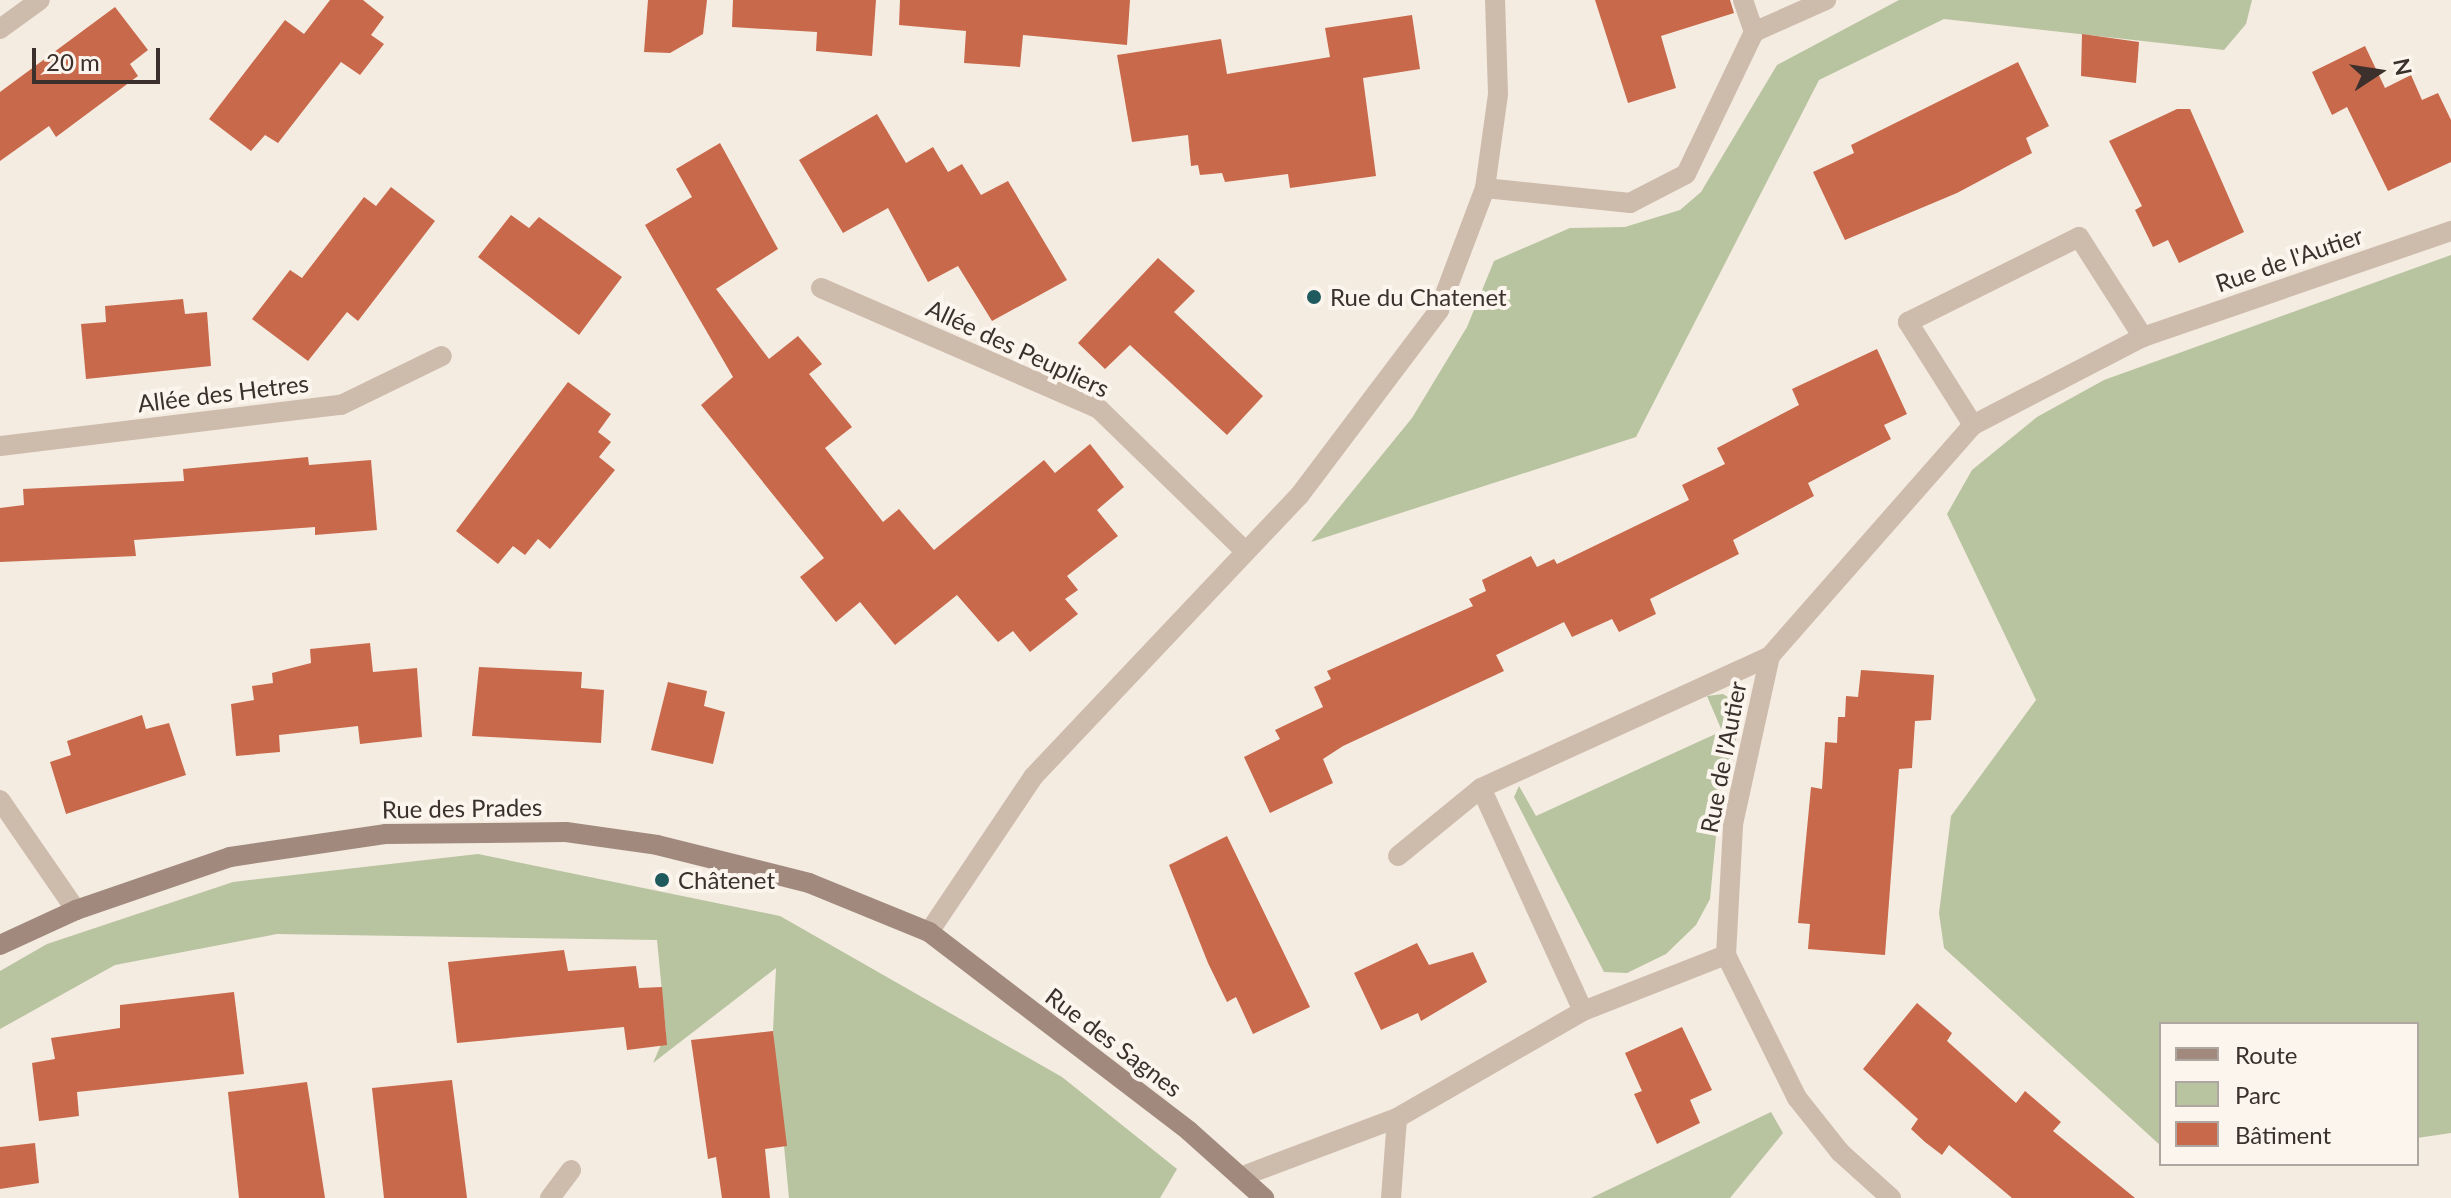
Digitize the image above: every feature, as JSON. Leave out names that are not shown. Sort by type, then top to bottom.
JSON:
[{"type":"street","points":[[0,29],[40,0]]},
{"type":"street","points":[[929,932],[1033,777],[1353,429],[1439,310],[1485,188],[1498,94],[1495,0]]},
{"type":"street","points":[[1743,0],[1754,32]]},
{"type":"street","points":[[1485,188],[1630,203],[1686,174],[1754,32],[1826,0]]},
{"type":"street","name":"Rue de l'Autier","points":[[1398,856],[1481,788],[1770,656],[1973,425],[2143,337],[2451,231]]},
{"type":"street","points":[[1973,425],[1908,322],[2079,237],[2143,337]]},
{"type":"street","name":"Allée des Peupliers","points":[[821,288],[1099,409],[1244,550]]},
{"type":"street","name":"Allée des Hetres","points":[[0,446],[341,405],[442,356]]},
{"type":"street","name":"Rue de l'Autier","points":[[1726,955],[1733,824],[1770,656]]},
{"type":"street","points":[[1481,788],[1583,1011]]},
{"type":"street","points":[[0,800],[76,910]]},
{"type":"street","name":"Rue des Prades","points":[[0,945],[76,910],[230,857],[386,834],[566,832],[657,845],[809,883],[929,932]]},
{"type":"street","name":"Rue des Sagnes","points":[[929,932],[1264,1198]]},
{"type":"street","points":[[1240,1177],[1397,1118],[1583,1011],[1726,955],[1797,1098],[1840,1152],[1891,1198]]},
{"type":"street","points":[[1391,1198],[1397,1118]]},
{"type":"street","points":[[550,1198],[571,1170]]},
{"type":"green space","points":[[1899,0],[2252,0],[2246,24],[2224,50],[1944,19],[1819,80],[1636,437],[1311,542],[1412,418],[1467,327],[1494,261],[1570,228],[1625,227],[1680,210],[1701,192],[1777,65]]},
{"type":"green space","points":[[2451,255],[2451,1133],[2419,1138],[2419,1022],[2159,1022],[2159,1144],[1944,948],[1939,913],[1951,816],[2036,700],[1947,514],[1972,470],[2037,417],[2104,380]]},
{"type":"green space","points":[[1723,694],[1741,705],[1741,722],[1720,794],[1710,899],[1696,925],[1666,954],[1627,973],[1604,972],[1514,797],[1519,786],[1536,816],[1722,731],[1707,696]]},
{"type":"green space","points":[[478,854],[780,916],[1062,1077],[1177,1169],[1160,1198],[789,1198],[773,1031],[776,968],[653,1063],[666,1033],[657,940],[277,934],[115,965],[0,1029],[0,971],[47,944],[233,882]]},
{"type":"green space","points":[[1771,1112],[1783,1133],[1730,1198],[1591,1198]]},
{"type":"building","points":[[330,0],[363,0],[384,17],[371,35],[384,44],[360,75],[341,62],[278,143],[265,135],[251,151],[209,119],[285,20],[304,34]]},
{"type":"building","points":[[648,0],[707,0],[703,34],[670,53],[644,52]]},
{"type":"building","points":[[733,0],[876,0],[872,56],[816,51],[817,32],[732,27]]},
{"type":"building","points":[[900,0],[1130,0],[1127,45],[1023,35],[1020,67],[964,63],[966,31],[899,25]]},
{"type":"building","points":[[1595,0],[1730,0],[1734,13],[1661,36],[1676,88],[1628,103]]},
{"type":"building","points":[[115,7],[148,50],[130,64],[138,76],[56,137],[49,126],[0,161],[0,92]]},
{"type":"building","points":[[1412,15],[1420,69],[1363,78],[1376,176],[1290,188],[1288,174],[1225,182],[1222,173],[1200,175],[1198,165],[1191,166],[1188,135],[1132,142],[1117,55],[1221,39],[1227,74],[1330,57],[1325,28]]},
{"type":"building","points":[[2082,34],[2139,42],[2136,83],[2081,76]]},
{"type":"building","points":[[2365,46],[2385,88],[2411,75],[2422,100],[2438,93],[2451,120],[2451,162],[2388,191],[2347,107],[2332,115],[2312,72]]},
{"type":"building","points":[[2018,62],[2049,126],[2026,138],[2032,153],[1957,193],[1845,240],[1813,172],[1854,153],[1851,145]]},
{"type":"building","points":[[2177,109],[2190,109],[2244,232],[2179,263],[2168,240],[2153,247],[2135,210],[2142,206],[2109,141]]},
{"type":"building","points":[[877,114],[906,163],[933,147],[948,172],[962,164],[981,195],[1008,181],[1067,280],[992,321],[958,266],[928,282],[888,208],[843,233],[799,160]]},
{"type":"building","points":[[720,143],[778,249],[716,289],[769,359],[798,336],[822,364],[809,374],[852,427],[825,448],[883,522],[899,509],[934,550],[1044,460],[1055,473],[1090,444],[1124,487],[1097,510],[1118,536],[1067,576],[1078,590],[1065,599],[1078,614],[1030,652],[1013,631],[998,642],[957,595],[895,645],[860,602],[836,622],[800,577],[824,558],[701,405],[733,377],[645,225],[692,197],[676,169]]},
{"type":"building","points":[[391,187],[435,221],[358,321],[347,312],[308,361],[252,319],[290,270],[302,278],[364,197],[376,206]]},
{"type":"building","points":[[511,215],[529,228],[539,217],[622,277],[579,335],[478,257]]},
{"type":"building","points":[[1158,258],[1195,291],[1174,312],[1263,396],[1227,435],[1130,345],[1105,369],[1078,343]]},
{"type":"building","points":[[183,299],[185,314],[207,312],[211,366],[86,379],[81,324],[106,322],[105,306]]},
{"type":"building","points":[[1877,349],[1907,414],[1884,425],[1891,439],[1808,483],[1814,496],[1733,540],[1739,554],[1650,599],[1656,614],[1619,632],[1612,619],[1572,637],[1564,622],[1496,655],[1504,671],[1343,746],[1323,759],[1333,783],[1270,813],[1244,757],[1280,739],[1275,730],[1323,707],[1314,687],[1331,679],[1327,671],[1473,606],[1469,599],[1486,591],[1482,580],[1531,556],[1537,567],[1554,559],[1557,564],[1689,500],[1682,485],[1725,464],[1717,448],[1799,405],[1792,389]]},
{"type":"building","points":[[568,382],[611,414],[598,432],[611,442],[599,457],[615,470],[550,549],[538,539],[525,555],[513,546],[498,564],[456,531]]},
{"type":"building","points":[[308,457],[309,465],[371,460],[377,530],[315,535],[315,527],[134,540],[136,556],[0,562],[0,508],[24,505],[23,489],[184,481],[183,469]]},
{"type":"building","points":[[370,643],[373,672],[417,668],[422,737],[360,744],[358,726],[279,735],[280,752],[236,756],[231,704],[254,700],[252,686],[273,683],[272,673],[311,663],[310,649]]},
{"type":"building","points":[[479,667],[582,672],[581,688],[604,690],[601,743],[472,736]]},
{"type":"building","points":[[1861,670],[1934,675],[1931,720],[1915,721],[1912,768],[1899,769],[1885,955],[1808,949],[1810,924],[1798,923],[1811,787],[1822,789],[1825,742],[1837,743],[1838,717],[1845,717],[1846,696],[1858,697]]},
{"type":"building","points":[[668,682],[707,691],[704,706],[725,712],[713,764],[651,750]]},
{"type":"building","points":[[142,715],[146,729],[169,723],[186,775],[66,814],[50,762],[71,755],[67,741]]},
{"type":"building","points":[[1227,836],[1310,1007],[1253,1034],[1236,997],[1227,1002],[1169,865]]},
{"type":"building","points":[[1417,943],[1429,965],[1473,952],[1487,982],[1421,1021],[1418,1013],[1381,1030],[1354,973]]},
{"type":"building","points":[[564,950],[568,971],[636,966],[639,988],[662,987],[667,1045],[627,1050],[624,1027],[457,1043],[448,962]]},
{"type":"building","points":[[234,992],[244,1074],[77,1092],[79,1116],[39,1121],[32,1063],[55,1059],[51,1038],[120,1028],[120,1005]]},
{"type":"building","points":[[1917,1003],[1952,1033],[1947,1041],[2016,1103],[2025,1091],[2061,1122],[2053,1131],[2135,1198],[2012,1198],[1949,1145],[1942,1155],[1925,1142],[1911,1129],[1918,1119],[1863,1069]]},
{"type":"building","points":[[1682,1027],[1712,1090],[1690,1100],[1700,1123],[1657,1144],[1634,1094],[1642,1091],[1625,1053]]},
{"type":"building","points":[[773,1031],[787,1146],[765,1149],[770,1198],[722,1198],[716,1157],[708,1159],[691,1040]]},
{"type":"building","points":[[452,1080],[467,1198],[384,1198],[372,1088]]},
{"type":"building","points":[[307,1082],[325,1198],[239,1198],[228,1092]]},
{"type":"building","points":[[35,1143],[39,1183],[0,1189],[0,1147]]},
{"type":"place","name":"Rue du Chatenet","points":[[1314,297]]},
{"type":"place","name":"Châtenet","points":[[662,880]]}]
